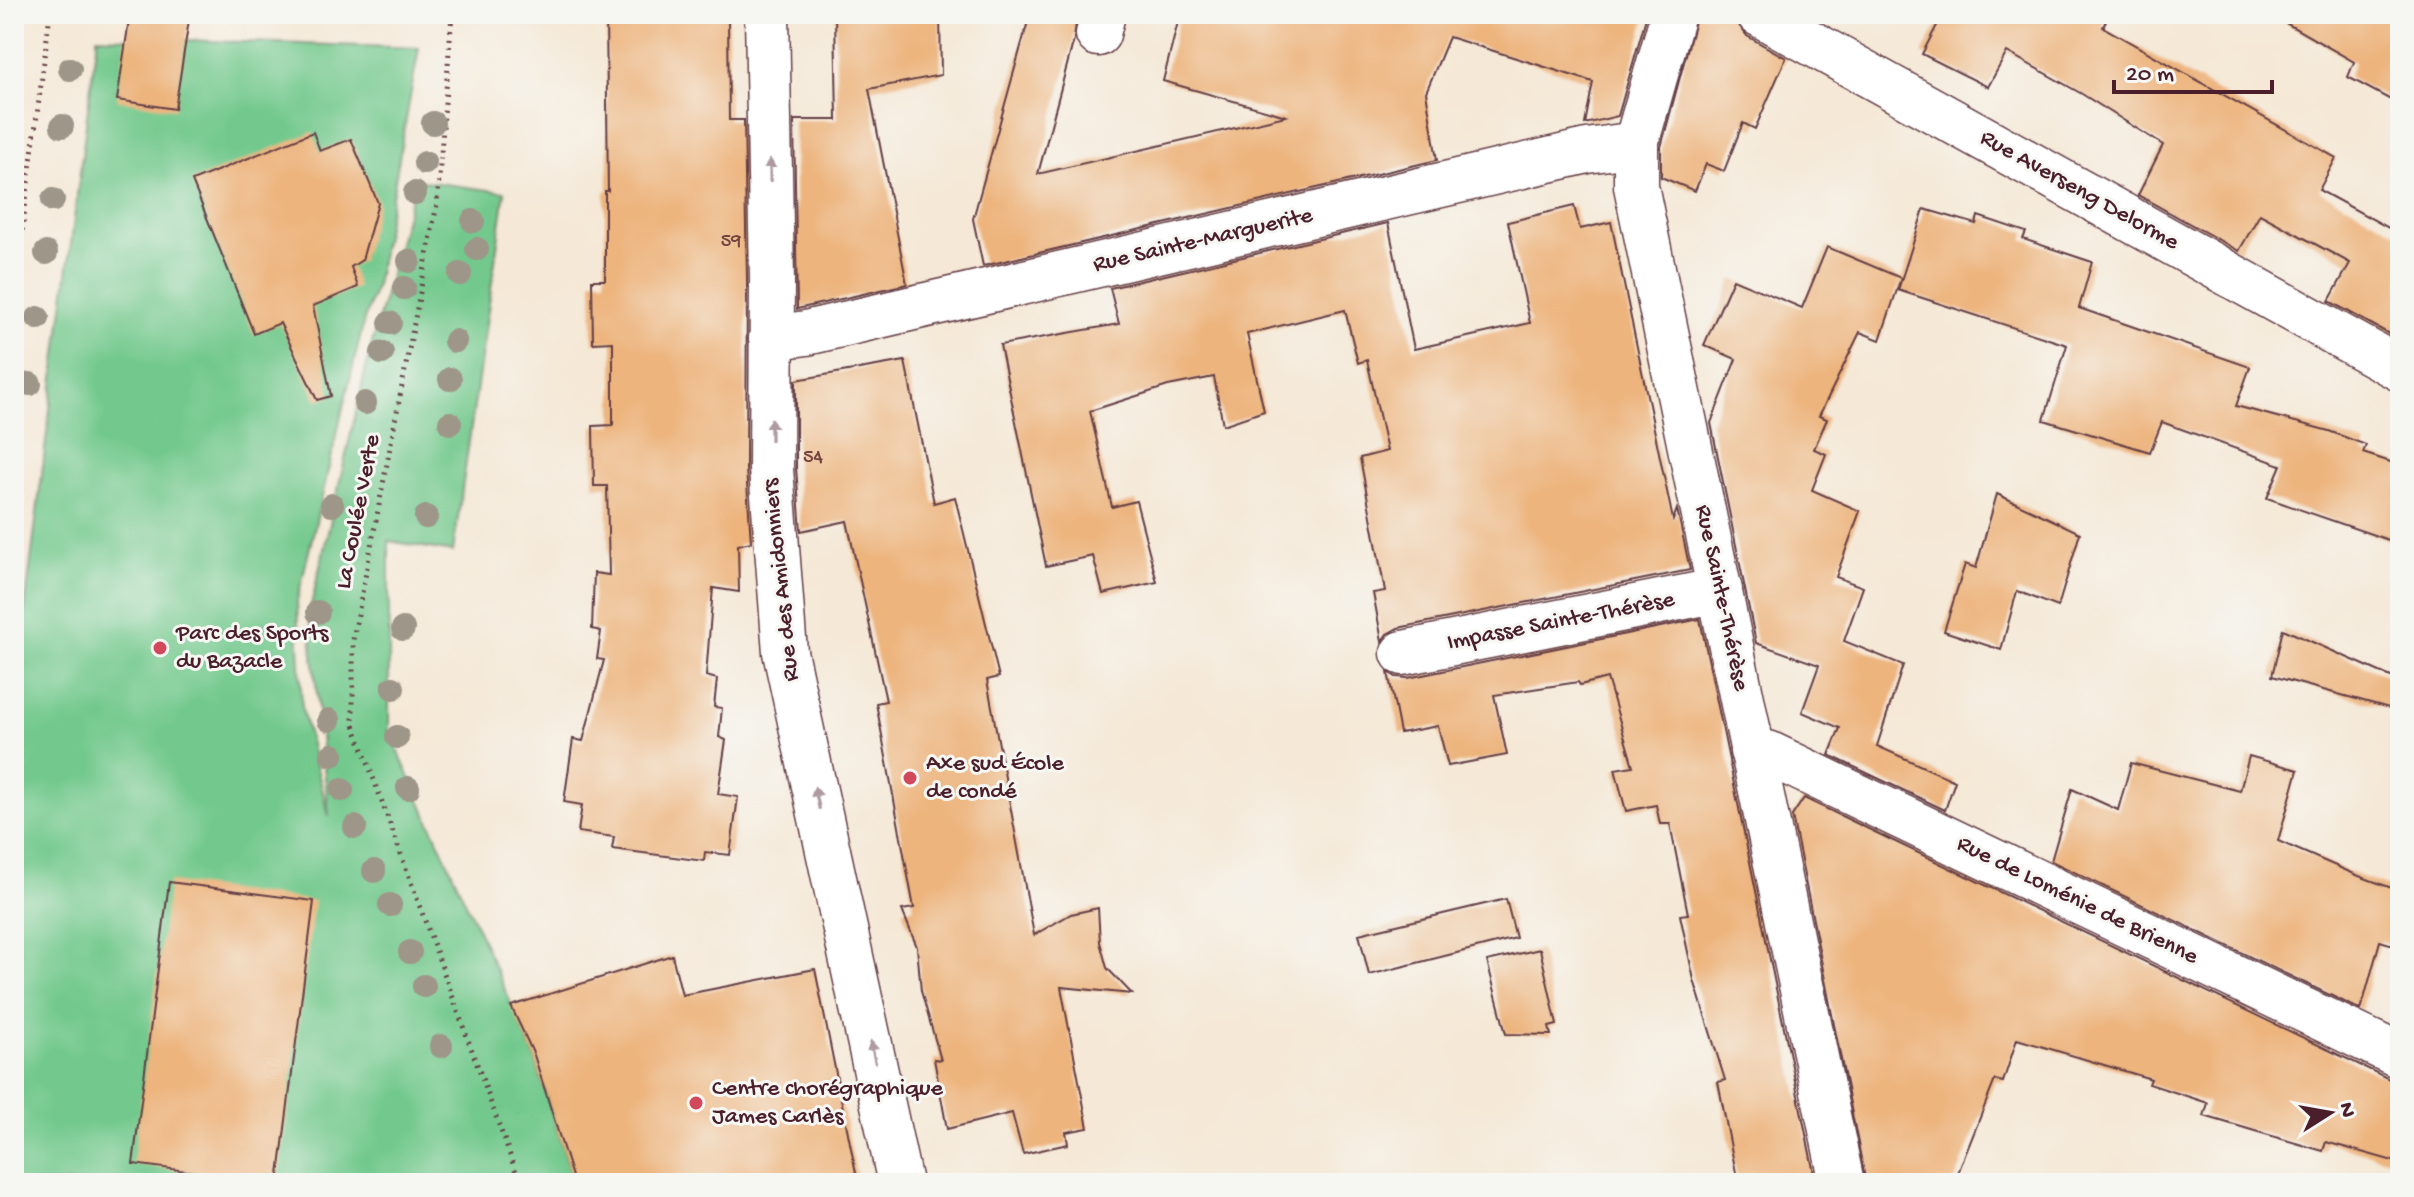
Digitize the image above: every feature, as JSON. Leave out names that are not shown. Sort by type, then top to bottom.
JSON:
[{"type":"street","name":"Rue des Amidonniers","points":[[767,14],[772,280],[771,469],[785,652],[900,1183]]},
{"type":"street","name":"Rue Sainte-Thérèse","points":[[1673,14],[1636,144],[1636,186],[1842,1183]]},
{"type":"street","name":"Rue Averseng Delorme","points":[[1759,14],[2400,369]]},
{"type":"street","name":"Rue Sainte-Marguerite","points":[[771,338],[821,330],[1587,151],[1636,144]]},
{"type":"street","name":"Impasse Sainte-Thérèse","points":[[1403,653],[1720,590]]},
{"type":"street","name":"Rue de Loménie de Brienne","points":[[1752,751],[1768,753],[2400,1056]]},
{"type":"path","points":[[14,294],[50,14]]},
{"type":"path","name":"La Coulée Verte","points":[[452,14],[437,204],[353,640],[353,722],[520,1183]]},
{"type":"green space","name":"Parc des Sports du Bazacle","points":[[97,37],[419,48],[376,285],[364,320],[297,601],[302,709],[329,816],[309,614],[371,347],[416,180],[505,192],[453,552],[389,541],[389,731],[534,1055],[574,1183],[14,1183],[14,695]]},
{"type":"building","points":[[130,14],[189,20],[175,109],[117,100]]},
{"type":"building","points":[[606,14],[728,14],[729,120],[744,120],[746,469],[751,542],[738,545],[739,592],[713,588],[706,676],[717,679],[714,707],[722,708],[719,737],[726,740],[718,794],[738,797],[730,855],[705,852],[704,861],[612,849],[614,837],[578,832],[582,805],[564,802],[573,739],[583,741],[604,660],[597,659],[601,631],[592,629],[594,573],[609,575],[607,486],[594,486],[593,426],[613,425],[613,342],[593,343],[592,280],[605,280],[605,191],[608,191]]},
{"type":"building","points":[[835,14],[940,14],[941,75],[869,89],[907,284],[797,309],[794,120],[837,120]]},
{"type":"building","points":[[1030,14],[1077,14],[1074,39],[1038,174],[1286,116],[1163,81],[1180,14],[1647,14],[1618,116],[1585,124],[1593,82],[1449,37],[1426,92],[1437,160],[983,266],[973,219]]},
{"type":"building","points":[[1697,14],[1722,14],[1736,21],[1747,36],[1786,58],[1755,129],[1743,123],[1724,171],[1706,164],[1695,191],[1661,177],[1661,147]]},
{"type":"building","points":[[1943,14],[2109,14],[2103,27],[2336,158],[2319,190],[2400,234],[2400,340],[2329,301],[2350,263],[2260,214],[2239,251],[2138,195],[2163,145],[2082,94],[2007,52],[1988,87],[1922,54]]},
{"type":"building","points":[[2270,14],[2400,14],[2400,105],[2348,77],[2354,62]]},
{"type":"building","points":[[313,132],[320,151],[351,139],[378,203],[362,260],[351,267],[358,287],[313,306],[331,396],[317,400],[280,323],[254,334],[192,181]]},
{"type":"building","points":[[1574,206],[1580,229],[1611,222],[1673,520],[1677,509],[1690,570],[1398,628],[1382,641],[1373,593],[1385,591],[1360,458],[1387,451],[1367,360],[1358,363],[1345,310],[1247,334],[1264,411],[1223,425],[1214,377],[1168,386],[1090,411],[1112,507],[1136,501],[1157,582],[1103,594],[1093,556],[1046,566],[1000,345],[1119,324],[1110,288],[1388,223],[1414,349],[1530,323],[1508,222]]},
{"type":"building","points":[[1924,209],[1976,224],[1978,216],[2026,232],[2023,239],[2092,262],[2079,308],[2250,367],[2236,406],[2329,431],[2366,445],[2363,453],[2400,465],[2400,544],[2267,498],[2281,465],[2162,422],[2150,452],[2044,420],[2067,345],[1898,290]]},
{"type":"building","points":[[1827,247],[1901,278],[1880,340],[1860,332],[1819,416],[1827,419],[1814,449],[1826,454],[1812,490],[1860,511],[1836,577],[1863,587],[1844,641],[1903,665],[1877,746],[1955,781],[1945,810],[1829,755],[1840,728],[1802,712],[1819,665],[1756,643],[1711,423],[1736,359],[1704,345],[1733,279],[1802,308]]},
{"type":"building","points":[[905,361],[934,503],[955,497],[999,677],[987,680],[1034,935],[1071,914],[1098,908],[1100,942],[1107,968],[1132,994],[1061,987],[1088,1128],[1066,1132],[1068,1144],[1023,1154],[1012,1113],[947,1129],[934,1059],[941,1060],[921,991],[917,947],[902,910],[914,908],[876,703],[886,701],[847,521],[801,531],[796,468],[796,380]]},
{"type":"building","points":[[1997,494],[2080,533],[2058,607],[2017,591],[2001,650],[1944,631],[1965,564],[1976,568]]},
{"type":"building","points":[[1700,619],[1816,1183],[1738,1183],[1718,1082],[1725,1080],[1694,980],[1680,915],[1688,914],[1670,824],[1660,824],[1656,805],[1626,811],[1615,769],[1633,766],[1607,678],[1580,685],[1578,682],[1494,695],[1507,755],[1448,766],[1438,726],[1400,733],[1388,672],[1396,677],[1408,678]]},
{"type":"building","points":[[2283,629],[2400,681],[2400,711],[2272,676]]},
{"type":"building","points":[[2249,756],[2298,770],[2278,841],[2400,891],[2400,947],[2380,941],[2361,1010],[2051,861],[2072,789],[2118,810],[2131,763],[2240,791]]},
{"type":"building","points":[[1804,798],[2389,1079],[2400,1081],[2400,1163],[2326,1142],[2323,1151],[2204,1116],[2208,1103],[2149,1084],[2151,1079],[2017,1039],[2003,1082],[1995,1080],[1954,1183],[1866,1183],[1792,816]]},
{"type":"building","points":[[169,882],[314,901],[278,1183],[133,1164]]},
{"type":"building","points":[[1506,899],[1516,938],[1369,975],[1359,934]]},
{"type":"building","points":[[1540,949],[1557,1025],[1549,1027],[1551,1035],[1506,1034],[1487,961]]},
{"type":"building","name":"Centre chorégraphique James Carlès","points":[[672,955],[682,995],[815,969],[858,1183],[574,1183],[534,1055],[511,1006]]},
{"type":"place","name":"Parc des Sports du Bazacle","points":[[160,648]]},
{"type":"place","name":"Axe sud École de condé","points":[[910,778]]},
{"type":"place","name":"Centre chorégraphique James Carlès","points":[[696,1103]]}]
